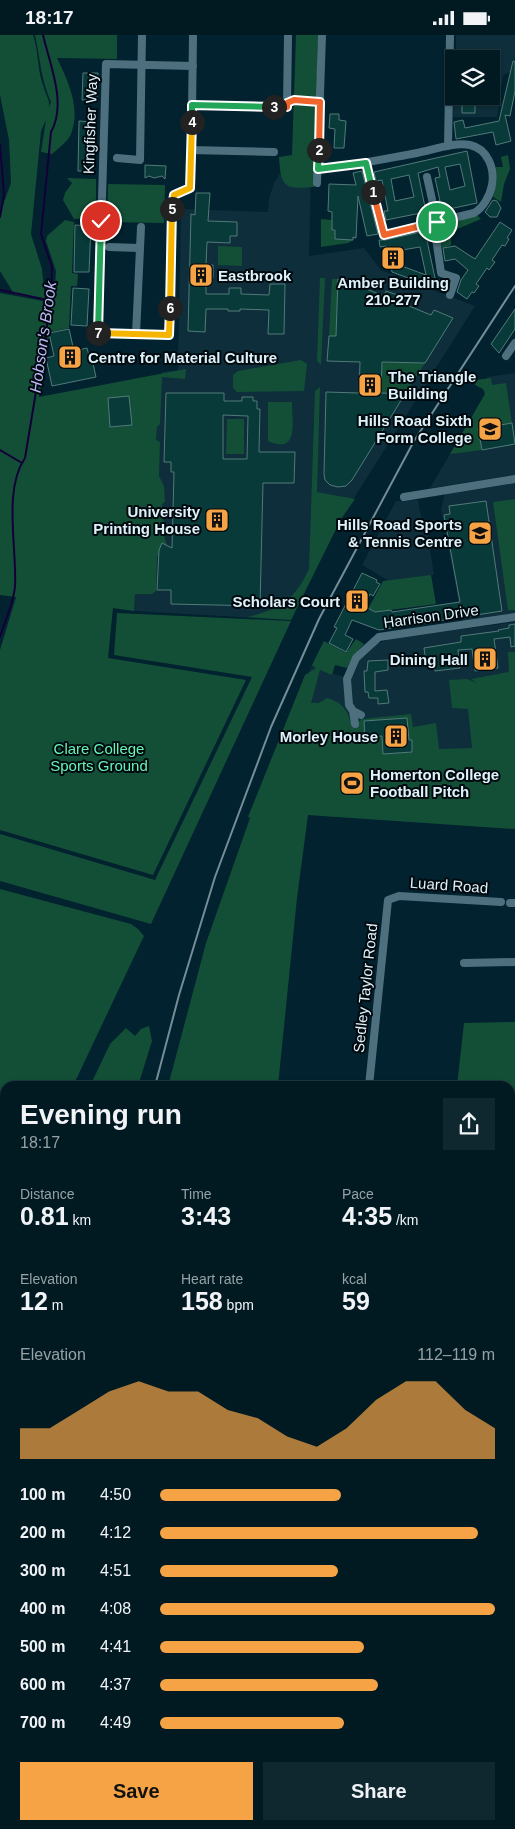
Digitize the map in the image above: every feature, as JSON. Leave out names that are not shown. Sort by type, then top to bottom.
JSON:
[{"type":"street","points":[[117,158],[140,159],[142,35]]},
{"type":"street","points":[[141,227],[136,334],[169,335],[172,202],[174,195],[190,188],[193,35]]},
{"type":"street","points":[[192,105],[287,107],[288,35]]},
{"type":"street","points":[[317,183],[322,35]]},
{"type":"street","points":[[448,146],[450,35]]},
{"type":"street","name":"Kingfisher Way","points":[[136,334],[98,333],[106,64],[193,66]]},
{"type":"street","points":[[287,103],[294,100],[320,102]]},
{"type":"street","points":[[318,169],[366,163],[448,146],[470,145],[486,156],[492,168],[492,187],[480,210],[474,213],[384,235],[366,163]]},
{"type":"street","points":[[191,149],[274,152]]},
{"type":"street","points":[[426,177],[437,222],[435,231],[441,273],[456,278],[450,295]]},
{"type":"street","points":[[109,247],[139,248]]},
{"type":"street","points":[[506,355],[515,343]]},
{"type":"street","points":[[404,497],[515,479]]},
{"type":"street","name":"Harrison Drive","points":[[355,724],[347,692],[347,679],[352,665],[364,649],[379,637],[515,617]]},
{"type":"street","points":[[353,711],[361,715]]},
{"type":"street","name":"Luard Road","points":[[395,896],[509,903]]},
{"type":"street","name":"Sedley Taylor Road","points":[[370,1081],[388,904],[390,898],[395,896]]},
{"type":"street","points":[[464,963],[515,962]]},
{"type":"shaded area","points":[[456,35],[515,35],[515,70],[503,75],[500,96],[500,50],[456,50]]},
{"type":"shaded area","points":[[454,105],[499,105],[497,117],[453,117]]},
{"type":"shaded area","points":[[311,171],[309,256],[364,248],[381,270],[475,306],[341,519],[291,620],[134,611],[16,595],[162,372],[178,370],[181,209],[268,212],[269,198],[275,181],[281,172]]},
{"type":"shaded area","name":"Hills Road Sixth Form College","points":[[515,373],[515,475],[430,488],[485,394],[487,377]]},
{"type":"shaded area","name":"Hills Road Sports & Tennis Centre","points":[[515,479],[515,617],[463,625],[441,509],[446,490]]},
{"type":"shaded area","points":[[418,500],[422,520],[426,524],[434,575],[389,581],[362,565],[396,501]]},
{"type":"shaded area","points":[[515,622],[515,829],[308,815],[253,808],[312,665],[325,672],[350,678],[354,665],[367,650],[376,644],[390,639]]},
{"type":"green space","points":[[0,35],[33,35],[40,75],[49,107],[51,102],[43,77],[35,35],[117,35],[117,59],[57,58],[69,85],[75,114],[70,137],[52,154],[41,152],[46,120],[41,131],[31,234],[42,269],[45,300],[14,294],[0,271],[0,213],[11,183],[9,140],[0,95]]},
{"type":"green space","points":[[296,35],[318,35],[314,187],[304,188],[296,188],[286,184],[281,174],[279,157],[292,155]]},
{"type":"green space","points":[[508,155],[510,169],[504,184],[501,202],[493,197],[497,180],[496,167],[503,167],[501,157]]},
{"type":"green space","points":[[67,178],[96,179],[96,218],[74,219],[63,200],[65,193],[72,183]]},
{"type":"green space","points":[[108,184],[165,185],[164,223],[107,222]]},
{"type":"green space","points":[[476,214],[481,219],[455,230],[451,234],[451,245],[442,248],[442,232],[449,223]]},
{"type":"green space","points":[[321,219],[332,220],[332,230],[353,240],[348,243],[321,247]]},
{"type":"green space","name":"Clare College Sports Ground","points":[[65,220],[74,222],[72,273],[78,274],[77,286],[71,286],[69,328],[50,332],[39,397],[186,369],[185,379],[162,377],[160,424],[157,427],[156,440],[160,442],[159,476],[164,486],[165,502],[162,504],[162,518],[169,556],[157,556],[156,591],[152,594],[135,594],[134,611],[113,608],[108,658],[246,680],[153,875],[0,830],[0,650],[16,597],[0,595],[0,293],[54,303],[56,271],[46,241],[47,236]]},
{"type":"green space","points":[[218,246],[242,247],[242,266],[218,265]]},
{"type":"green space","points":[[320,278],[325,278],[321,365],[317,361]]},
{"type":"green space","points":[[332,279],[338,279],[336,336],[329,336]]},
{"type":"green space","points":[[301,360],[307,364],[304,391],[237,392],[233,388],[233,375],[238,371]]},
{"type":"green space","points":[[382,362],[425,363],[405,394],[381,393]]},
{"type":"green space","points":[[491,378],[492,385],[506,383],[512,423],[478,429],[482,450],[450,454],[485,394],[483,389],[475,385],[476,380]]},
{"type":"green space","points":[[320,387],[317,492],[355,499],[341,519],[291,620],[247,617],[268,611],[285,602],[298,589],[309,569],[315,391]]},
{"type":"green space","points":[[268,402],[292,402],[292,434],[285,444],[268,441]]},
{"type":"green space","points":[[227,419],[244,419],[244,454],[226,454]]},
{"type":"green space","points":[[515,499],[515,610],[508,610],[493,502]]},
{"type":"green space","points":[[431,575],[436,604],[375,612],[368,609],[383,581]]},
{"type":"green space","points":[[117,613],[291,621],[151,924],[0,881],[0,834],[155,880],[252,677],[114,655]]},
{"type":"green space","points":[[356,639],[364,644],[352,658],[347,668],[335,665],[332,675],[320,670],[311,703],[319,703],[327,698],[337,702],[347,713],[352,728],[357,728],[357,723],[362,719],[411,714],[413,727],[436,723],[439,749],[472,748],[468,709],[452,708],[449,680],[467,679],[477,683],[471,679],[509,672],[508,652],[515,652],[515,829],[308,815],[297,898],[279,1081],[169,1081],[206,943],[250,818],[248,817],[305,675],[316,668],[312,665],[324,641],[346,653]]},
{"type":"green space","points":[[0,889],[131,924],[138,929],[144,936],[75,1081],[0,1081]]},
{"type":"green space","points":[[515,1022],[515,1081],[458,1081],[464,1023]]},
{"type":"green space","points":[[149,1026],[152,1041],[140,1081],[92,1081],[110,1044],[126,1028],[135,1036],[141,1029]]},
{"type":"building","points":[[513,61],[515,62],[515,91],[510,116],[505,115],[511,141],[496,145],[493,132],[456,139],[454,122],[463,120],[465,128],[499,121]]},
{"type":"building","points":[[83,73],[98,73],[97,100],[82,100]]},
{"type":"building","points":[[462,105],[475,105],[475,113],[462,113]]},
{"type":"building","points":[[330,114],[339,114],[339,120],[346,121],[344,148],[334,148],[335,129],[329,128]]},
{"type":"building","points":[[79,121],[93,122],[92,171],[78,171]]},
{"type":"building","points":[[467,151],[477,203],[440,211],[435,178],[440,177],[438,167],[418,173],[426,212],[386,220],[384,211],[388,211],[382,180],[376,181],[374,172]],"holes":[[[460,164],[465,186],[450,190],[445,167]],[[409,175],[414,197],[395,201],[391,179]]]},
{"type":"building","points":[[145,165],[166,166],[165,179],[162,176],[154,178],[149,176],[145,178]]},
{"type":"building","points":[[362,171],[378,234],[367,236],[358,196],[356,238],[353,237],[353,240],[335,239],[335,230],[332,230],[332,212],[328,211],[329,184],[356,185],[353,173]]},
{"type":"building","name":"Eastbrook","points":[[196,193],[210,193],[208,221],[237,222],[237,236],[230,236],[230,243],[207,242],[206,265],[213,265],[213,278],[206,278],[206,294],[229,294],[229,288],[241,288],[241,294],[269,295],[270,284],[285,284],[284,334],[268,334],[269,310],[240,309],[240,311],[228,311],[228,309],[206,309],[205,332],[188,331],[191,214],[195,215]]},
{"type":"building","points":[[493,200],[497,201],[501,208],[497,217],[490,217],[485,212]]},
{"type":"building","points":[[500,222],[512,230],[507,238],[509,239],[505,246],[502,245],[492,260],[495,262],[489,270],[487,268],[476,284],[479,286],[467,299],[457,292],[461,280],[468,270],[455,259],[445,261],[443,248],[455,246],[475,259]]},
{"type":"building","points":[[75,225],[91,226],[89,272],[74,272]]},
{"type":"building","name":"Amber Building 210-277","points":[[425,231],[435,278],[448,283],[443,291],[392,272],[386,246],[380,247],[379,240]],"holes":[[[420,247],[426,275],[399,265],[396,251]]]},
{"type":"building","name":"The Triangle Building","points":[[338,279],[356,280],[356,285],[384,296],[386,291],[406,298],[404,304],[431,315],[434,310],[453,318],[425,363],[382,362],[381,393],[405,394],[352,480],[346,486],[338,487],[330,485],[325,480],[324,474],[326,392],[359,393],[360,362],[327,361],[329,336],[336,336]]},
{"type":"building","points":[[73,288],[89,289],[87,326],[71,325]]},
{"type":"building","points":[[515,309],[515,329],[499,353],[491,344]]},
{"type":"building","name":"Centre for Material Culture","points":[[69,329],[74,351],[87,348],[90,359],[92,359],[96,377],[52,386],[46,358],[54,356],[49,333]]},
{"type":"building","name":"University Printing House","points":[[166,393],[224,393],[224,401],[242,401],[242,397],[253,397],[253,401],[257,401],[257,409],[260,409],[259,452],[295,452],[294,483],[263,483],[260,606],[171,604],[171,590],[157,590],[159,550],[162,543],[172,548],[174,472],[171,472],[171,462],[164,462]],"holes":[[[223,415],[248,416],[247,459],[223,459]]]},
{"type":"building","points":[[129,396],[132,425],[110,427],[108,398]]},
{"type":"building","points":[[512,423],[515,444],[482,450],[478,429]]},
{"type":"building","name":"Hills Road Sports & Tennis Centre","points":[[486,501],[502,611],[379,630],[352,620],[345,635],[353,639],[346,652],[329,643],[337,628],[334,627],[362,573],[377,580],[376,582],[380,584],[373,596],[370,594],[364,606],[375,612],[391,610],[392,612],[460,602],[444,515],[450,514],[449,506]]},
{"type":"building","points":[[515,624],[515,646],[511,647],[510,637],[494,639],[498,668],[475,671],[472,649],[458,650],[460,668],[435,671],[433,661],[426,662],[424,648],[461,642],[461,636],[499,631]]},
{"type":"building","points":[[388,660],[388,670],[375,672],[375,691],[387,690],[389,703],[378,704],[378,698],[369,698],[368,692],[365,692],[364,671],[367,671],[368,661]]},
{"type":"building","name":"Morley House","points":[[407,718],[409,740],[412,740],[412,752],[383,754],[382,736],[365,737],[364,721]]},
{"type":"waterway","name":"Hobson's Brook","points":[[0,637],[11,605],[15,586],[12,519],[14,486],[18,471],[25,458],[51,301],[52,267],[41,234],[51,132],[56,121],[57,97],[56,84],[43,35]]},
{"type":"waterway","points":[[0,144],[4,195],[0,217]]},
{"type":"waterway","points":[[0,290],[43,299]]},
{"type":"waterway","points":[[0,450],[22,463]]},
{"type":"railway","points":[[156,1081],[179,995],[215,877],[271,727],[319,619],[414,441],[515,286]]},
{"type":"place","name":"Amber Building 210-277","points":[[393,258]]},
{"type":"place","name":"Eastbrook","points":[[201,275]]},
{"type":"place","name":"Centre for Material Culture","points":[[70,357]]},
{"type":"place","name":"The Triangle Building","points":[[370,385]]},
{"type":"place","name":"Hills Road Sixth Form College","points":[[490,429]]},
{"type":"place","name":"University Printing House","points":[[217,520]]},
{"type":"place","name":"Hills Road Sports & Tennis Centre","points":[[480,533]]},
{"type":"place","name":"Scholars Court","points":[[357,601]]},
{"type":"place","name":"Dining Hall","points":[[485,659]]},
{"type":"place","name":"Morley House","points":[[396,736]]},
{"type":"place","name":"Homerton College Football Pitch","points":[[352,783]]},
{"type":"route","points":[[101,221],[98,333],[169,335],[172,202],[174,195],[190,188],[192,105],[287,107],[287,103],[294,100],[320,102],[318,169],[366,163],[384,235],[437,222]]}]
